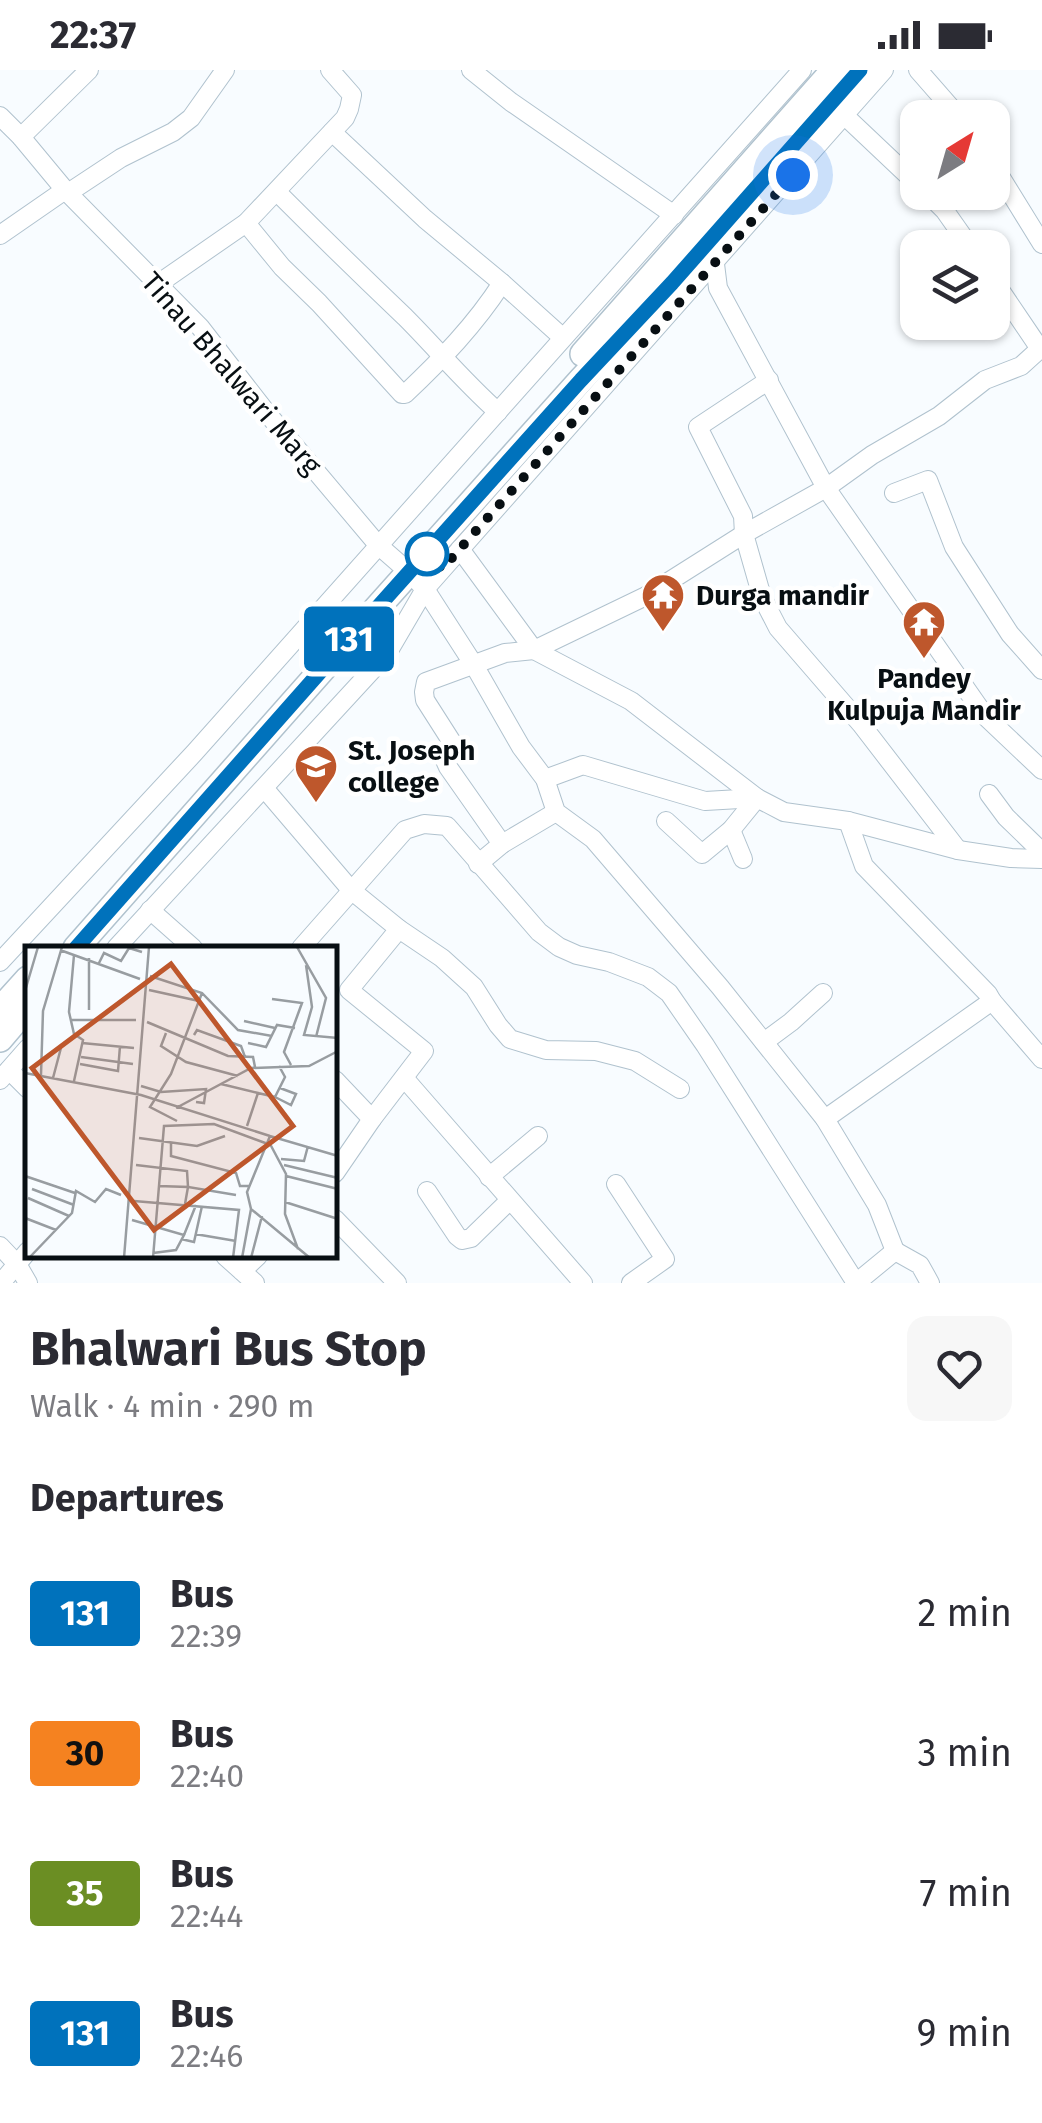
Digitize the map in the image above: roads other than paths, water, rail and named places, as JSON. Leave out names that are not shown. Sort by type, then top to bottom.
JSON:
[{"type":"highway","points":[[57,946],[272,702],[411,575],[834,70]]},
{"type":"highway","points":[[78,946],[860,70]]},
{"type":"highway","points":[[0,1010],[25,982]]},
{"type":"highway","points":[[0,1039],[25,1010]]},
{"type":"street","points":[[22,136],[89,70]]},
{"type":"street","points":[[0,235],[120,158],[174,132],[191,118],[225,70]]},
{"type":"street","points":[[158,284],[246,223],[332,132],[350,109],[352,95],[330,70]]},
{"type":"street","points":[[471,70],[674,215]]},
{"type":"street","points":[[0,962],[195,752],[802,70]]},
{"type":"street","points":[[118,946],[387,654],[411,575],[460,549],[884,70]]},
{"type":"street","points":[[918,70],[944,100]]},
{"type":"street","name":"Tinau Bhalwari Marg","points":[[0,116],[22,136],[66,191],[200,327],[378,545],[411,575],[474,665],[545,779],[556,812]]},
{"type":"street","points":[[845,116],[900,167]]},
{"type":"street","points":[[332,132],[425,220],[562,337]]},
{"type":"street","points":[[277,192],[498,412]]},
{"type":"street","points":[[1010,192],[1042,244]]},
{"type":"street","points":[[246,223],[282,268],[402,394],[472,326],[502,283]]},
{"type":"street","points":[[715,264],[718,288],[826,488],[985,716],[1042,770]]},
{"type":"street","points":[[502,844],[443,756],[455,747],[426,700],[426,682],[505,653],[534,650],[646,596],[826,488],[872,454],[938,416],[985,380],[1021,366],[1041,348],[1010,304]]},
{"type":"street","points":[[769,380],[698,427],[742,516],[762,597],[778,628],[861,724],[958,850]]},
{"type":"street","points":[[894,493],[928,480],[954,547],[1010,634],[1042,670]]},
{"type":"street","points":[[460,549],[534,650],[631,700],[757,798],[784,812],[848,821],[958,850],[1042,860]]},
{"type":"street","points":[[545,779],[583,764],[704,801],[757,798]]},
{"type":"street","points":[[264,788],[351,890],[474,987],[510,1039],[546,1050],[596,1051],[636,1061],[680,1088]]},
{"type":"street","points":[[989,794],[1042,852]]},
{"type":"street","points":[[666,821],[702,854],[731,830],[757,798]]},
{"type":"street","points":[[478,864],[502,844],[556,812],[593,839],[720,987],[825,1120],[877,1205],[895,1251],[920,1265],[930,1283]]},
{"type":"street","points":[[848,821],[864,866],[1042,1059]]},
{"type":"street","points":[[303,946],[406,830],[424,824],[447,826],[539,932],[577,955],[648,977],[669,993],[856,1283],[870,1278],[895,1251]]},
{"type":"street","points":[[731,830],[743,859]]},
{"type":"street","points":[[150,910],[192,946]]},
{"type":"street","points":[[338,1170],[424,1051],[349,990],[398,929]]},
{"type":"street","points":[[764,1042],[823,993]]},
{"type":"street","points":[[825,1120],[992,1001]]},
{"type":"street","points":[[4,1075],[25,1051]]},
{"type":"street","points":[[404,1079],[583,1283]]},
{"type":"street","points":[[338,1083],[372,1119]]},
{"type":"street","points":[[489,1177],[538,1136]]},
{"type":"street","points":[[616,1184],[665,1258],[631,1283]]},
{"type":"street","points":[[427,1191],[462,1240],[471,1238],[509,1201]]},
{"type":"street","points":[[338,1222],[397,1283]]},
{"type":"street","points":[[0,1246],[22,1257]]},
{"type":"street","points":[[2,1283],[22,1257]]},
{"type":"street","points":[[22,1257],[28,1283]]},
{"type":"street","points":[[227,1258],[249,1277]]},
{"type":"place","name":"Durga mandir","points":[[663,633]]},
{"type":"place","name":"Pandey Kulpuja Mandir","points":[[924,660]]},
{"type":"place","name":"St. Joseph college","points":[[316,804]]}]
